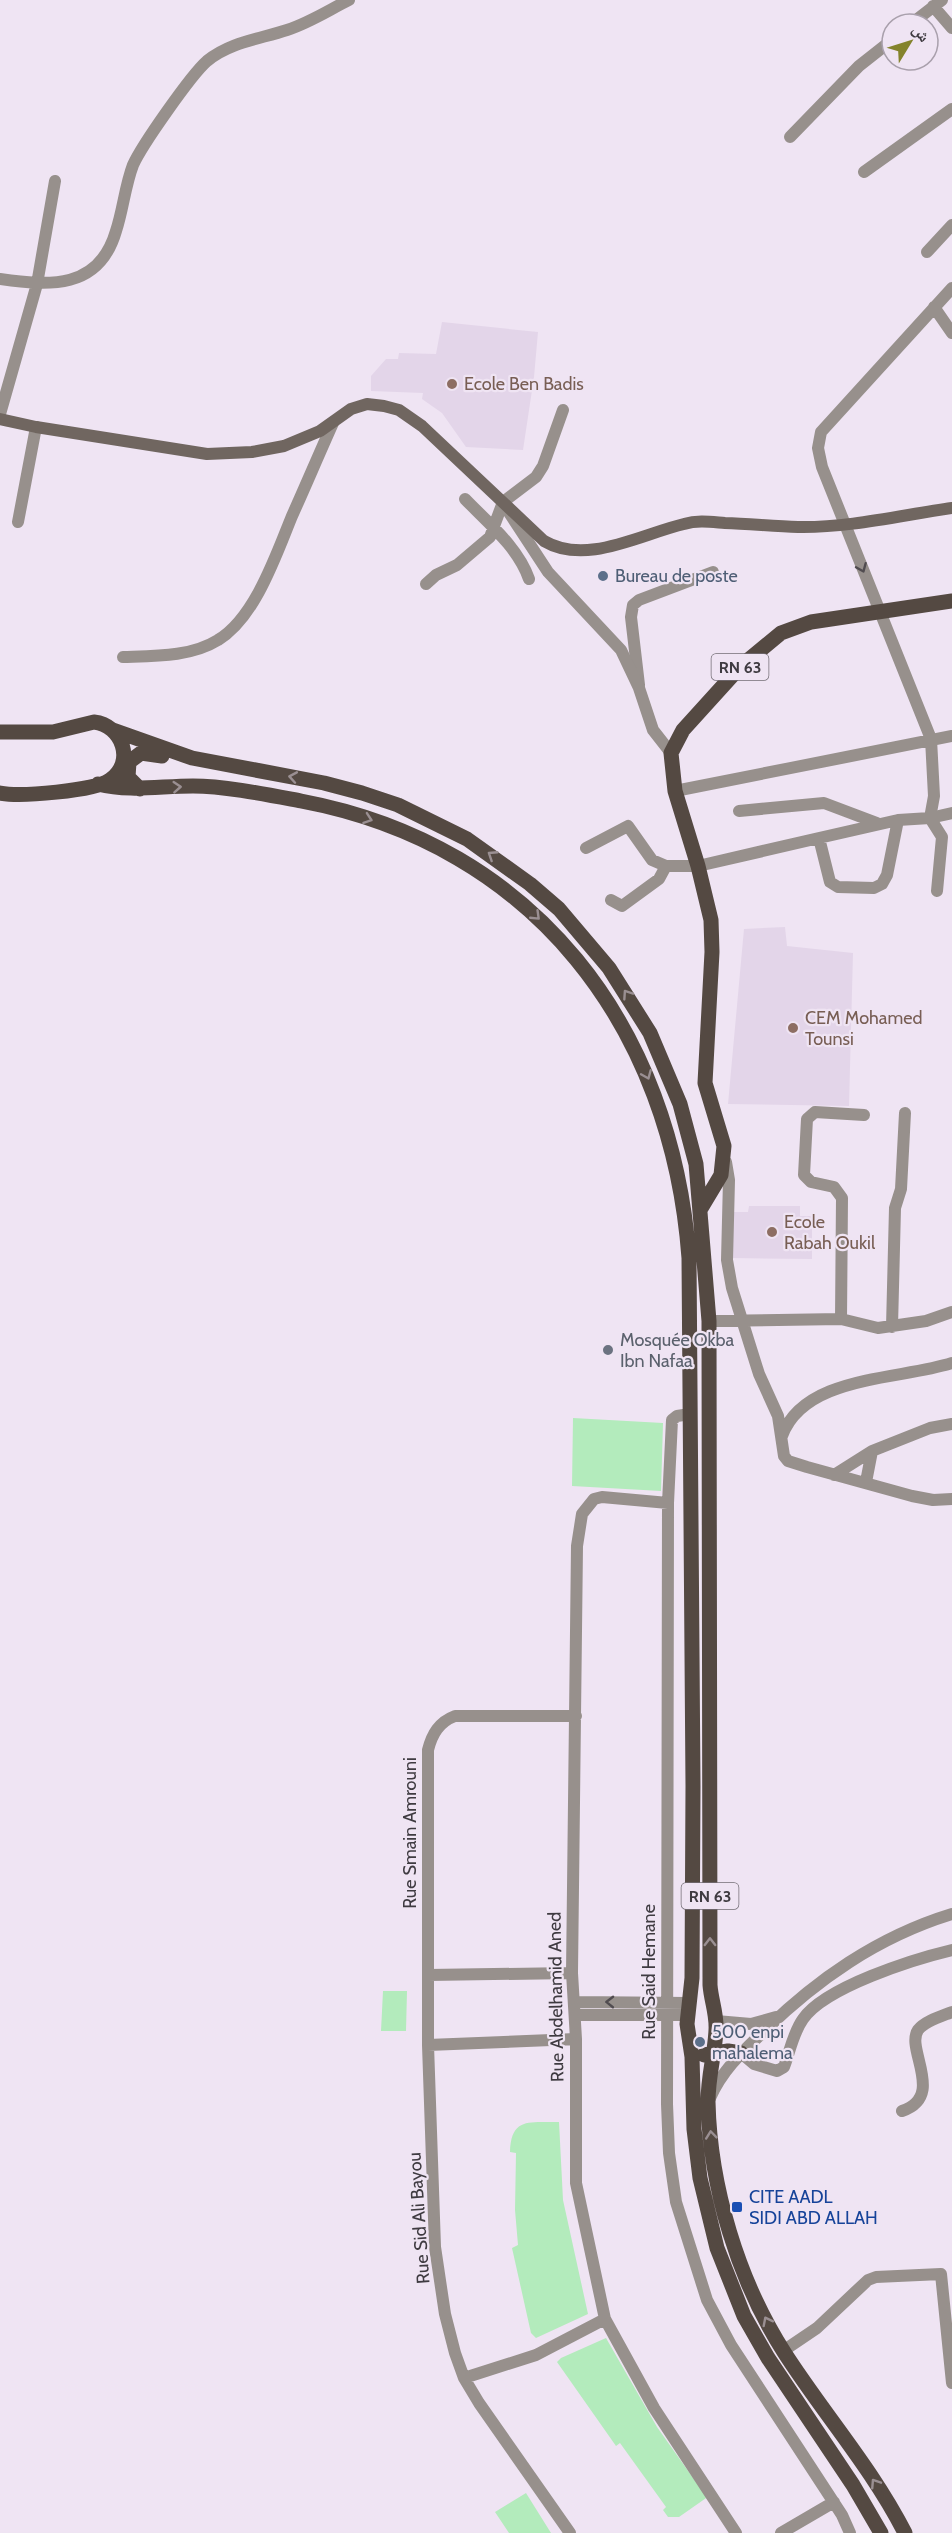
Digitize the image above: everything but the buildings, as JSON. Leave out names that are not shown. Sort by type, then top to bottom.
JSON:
[{"type":"main road","points":[[0,419],[36,427],[207,454],[273,448],[303,439],[359,406],[384,406],[399,410],[422,426],[544,541],[574,552],[595,549],[703,521],[799,527],[843,525],[952,508]]},
{"type":"main road","name":"RN 63","points":[[672,753],[683,730],[741,666],[781,633],[811,622],[952,601]]},
{"type":"main road","points":[[0,732],[53,732],[94,722],[192,758]]},
{"type":"main road","points":[[0,802],[21,796],[98,784],[111,779],[123,762],[123,747],[113,730]]},
{"type":"main road","points":[[672,753],[675,791],[698,866],[711,920],[705,1083],[724,1142],[721,1174],[687,1229]]},
{"type":"main road","points":[[140,789],[130,781],[127,773],[129,762],[137,754],[192,758],[324,783],[398,805],[467,839],[530,884],[585,938],[631,1000],[667,1068],[680,1104],[696,1164],[702,1207]]},
{"type":"main road","points":[[98,784],[121,789],[205,786],[299,801],[342,811],[411,835],[485,876],[517,899],[553,933],[608,999],[634,1047],[654,1092],[669,1138],[681,1186],[687,1229],[693,1786],[689,2004],[696,2153],[710,2225],[734,2294],[768,2358],[853,2486],[881,2533]]},
{"type":"main road","points":[[0,793],[21,796]]},
{"type":"main road","points":[[696,1164],[715,1164],[724,1152]]},
{"type":"main road","name":"RN 63","points":[[702,1207],[709,1321],[710,1985],[716,2021],[708,2102],[716,2174],[734,2242],[750,2286],[783,2351],[868,2472],[905,2533]]},
{"type":"main road","points":[[689,2004],[704,1994],[712,1998]]},
{"type":"main road","points":[[691,2049],[703,2055],[728,2051],[741,2053]]},
{"type":"main road","points":[[768,2358],[783,2351]]},
{"type":"street","points":[[0,279],[37,284],[60,283],[89,272],[98,264],[116,234],[130,177],[138,155],[198,70],[208,60],[238,44],[295,27],[349,0]]},
{"type":"street","points":[[938,3],[952,28]]},
{"type":"street","points":[[790,137],[859,66],[880,49]]},
{"type":"street","points":[[864,172],[952,110]]},
{"type":"street","points":[[0,414],[37,284],[55,181]]},
{"type":"street","points":[[927,252],[952,225]]},
{"type":"street","points":[[937,891],[942,837],[930,818],[934,796],[930,739],[880,611],[843,525],[818,448],[821,432],[952,288]]},
{"type":"street","points":[[934,307],[952,333]]},
{"type":"street","points":[[426,584],[436,574],[457,565],[490,537],[502,502],[536,477],[543,466],[563,410]]},
{"type":"street","points":[[123,657],[196,650],[218,641],[235,626],[251,606],[333,423]]},
{"type":"street","points":[[18,522],[36,427]]},
{"type":"street","points":[[465,499],[483,515],[525,566],[529,579]]},
{"type":"street","points":[[502,502],[548,572],[621,650],[639,688],[653,730],[672,753]]},
{"type":"street","points":[[639,688],[631,617],[633,605],[639,600],[713,572]]},
{"type":"street","points":[[675,791],[952,736]]},
{"type":"street","points":[[739,811],[824,803],[877,823]]},
{"type":"street","points":[[586,848],[628,826],[652,860],[666,866],[698,866],[877,823],[930,818],[952,813]]},
{"type":"street","points":[[819,838],[830,882],[838,887],[874,888],[882,884],[887,875],[898,820]]},
{"type":"street","points":[[611,900],[622,906],[659,879],[666,866]]},
{"type":"street","points":[[842,1319],[842,1198],[834,1187],[812,1182],[804,1174],[807,1119],[815,1112],[864,1114]]},
{"type":"street","points":[[892,1327],[895,1208],[901,1189],[905,1113]]},
{"type":"street","points":[[724,1152],[729,1180],[727,1260],[732,1288],[759,1374],[778,1416],[784,1456],[788,1461],[912,1496],[933,1500],[952,1499]]},
{"type":"street","points":[[709,1321],[842,1319],[878,1328],[926,1322],[952,1312]]},
{"type":"street","points":[[782,1437],[786,1425],[795,1413],[820,1397],[864,1380],[952,1363]]},
{"type":"street","name":"Rue Said Hemane","points":[[690,1414],[677,1416],[672,1420],[668,1503],[667,2009],[669,2153],[676,2202],[707,2300],[731,2345],[834,2502],[850,2533]]},
{"type":"street","points":[[834,1475],[872,1451],[912,1434],[952,1424]]},
{"type":"street","points":[[866,1482],[872,1451]]},
{"type":"street","name":"Rue Abdelhamid Aned","points":[[668,1503],[602,1497],[594,1499],[582,1514],[577,1546],[572,1973],[576,2039],[576,2183],[605,2319],[654,2408],[736,2533]]},
{"type":"street","name":"Rue Smain Amrouni","points":[[428,2045],[428,1750],[437,1728],[448,1718],[455,1716],[576,1716]]},
{"type":"street","points":[[708,2102],[721,2077],[741,2053],[780,2016],[835,1971],[868,1949],[896,1935],[952,1914]]},
{"type":"street","points":[[741,2053],[754,2064],[777,2071],[784,2067],[803,2019],[819,2003],[875,1974],[952,1950]]},
{"type":"street","points":[[428,1975],[572,1973]]},
{"type":"street","points":[[574,2002],[667,2009]]},
{"type":"street","points":[[575,2015],[667,2009],[689,2004]]},
{"type":"street","points":[[903,2111],[910,2108],[922,2091],[923,2081],[915,2037],[918,2030],[925,2024],[952,2012]]},
{"type":"street","points":[[716,2021],[751,2024],[780,2016]]},
{"type":"street","points":[[428,2045],[576,2039]]},
{"type":"street","name":"Rue Sid Ali Bayou","points":[[428,2045],[435,2247],[445,2314],[455,2353],[464,2378],[479,2403],[570,2533]]},
{"type":"street","points":[[783,2351],[817,2328],[868,2280],[876,2277],[940,2274],[952,2383]]},
{"type":"street","points":[[464,2378],[536,2355],[605,2319]]},
{"type":"street","points":[[781,2533],[834,2502]]},
{"type":"shaded area","name":"Ecole Ben Badis","points":[[442,322],[538,332],[523,450],[466,447],[442,413],[422,399],[423,393],[371,391],[371,376],[386,359],[398,359],[399,353],[436,354]]},
{"type":"shaded area","name":"CEM Mohamed Tounsi","points":[[785,927],[787,946],[853,953],[849,1106],[728,1104],[744,929]]},
{"type":"shaded area","name":"Ecole Rabah Oukil","points":[[749,1206],[800,1206],[800,1216],[812,1216],[812,1259],[732,1258],[732,1212],[748,1212]]},
{"type":"green space","points":[[573,1418],[663,1423],[661,1491],[572,1486]]},
{"type":"green space","points":[[383,1991],[407,1991],[406,2031],[381,2031]]},
{"type":"green space","points":[[559,2122],[563,2200],[588,2314],[536,2338],[531,2333],[512,2248],[518,2245],[515,2210],[516,2153],[510,2152],[511,2140],[514,2132],[524,2124]]},
{"type":"green space","points":[[606,2338],[657,2427],[703,2492],[709,2496],[679,2517],[668,2517],[663,2510],[666,2507],[620,2443],[616,2446],[557,2362],[561,2358]]},
{"type":"green space","points":[[526,2493],[551,2533],[509,2533],[495,2512]]},
{"type":"place","name":"Ecole Ben Badis","points":[[452,384]]},
{"type":"place","name":"Bureau de poste","points":[[603,576]]},
{"type":"place","name":"CEM Mohamed Tounsi","points":[[793,1028]]},
{"type":"place","name":"Ecole Rabah Oukil","points":[[772,1232]]},
{"type":"place","name":"Mosquée Okba Ibn Nafaa","points":[[608,1350]]},
{"type":"place","name":"500 enpi mahalema","points":[[700,2042]]},
{"type":"place","name":"CITE AADL SIDI ABD ALLAH","points":[[737,2207]]}]
